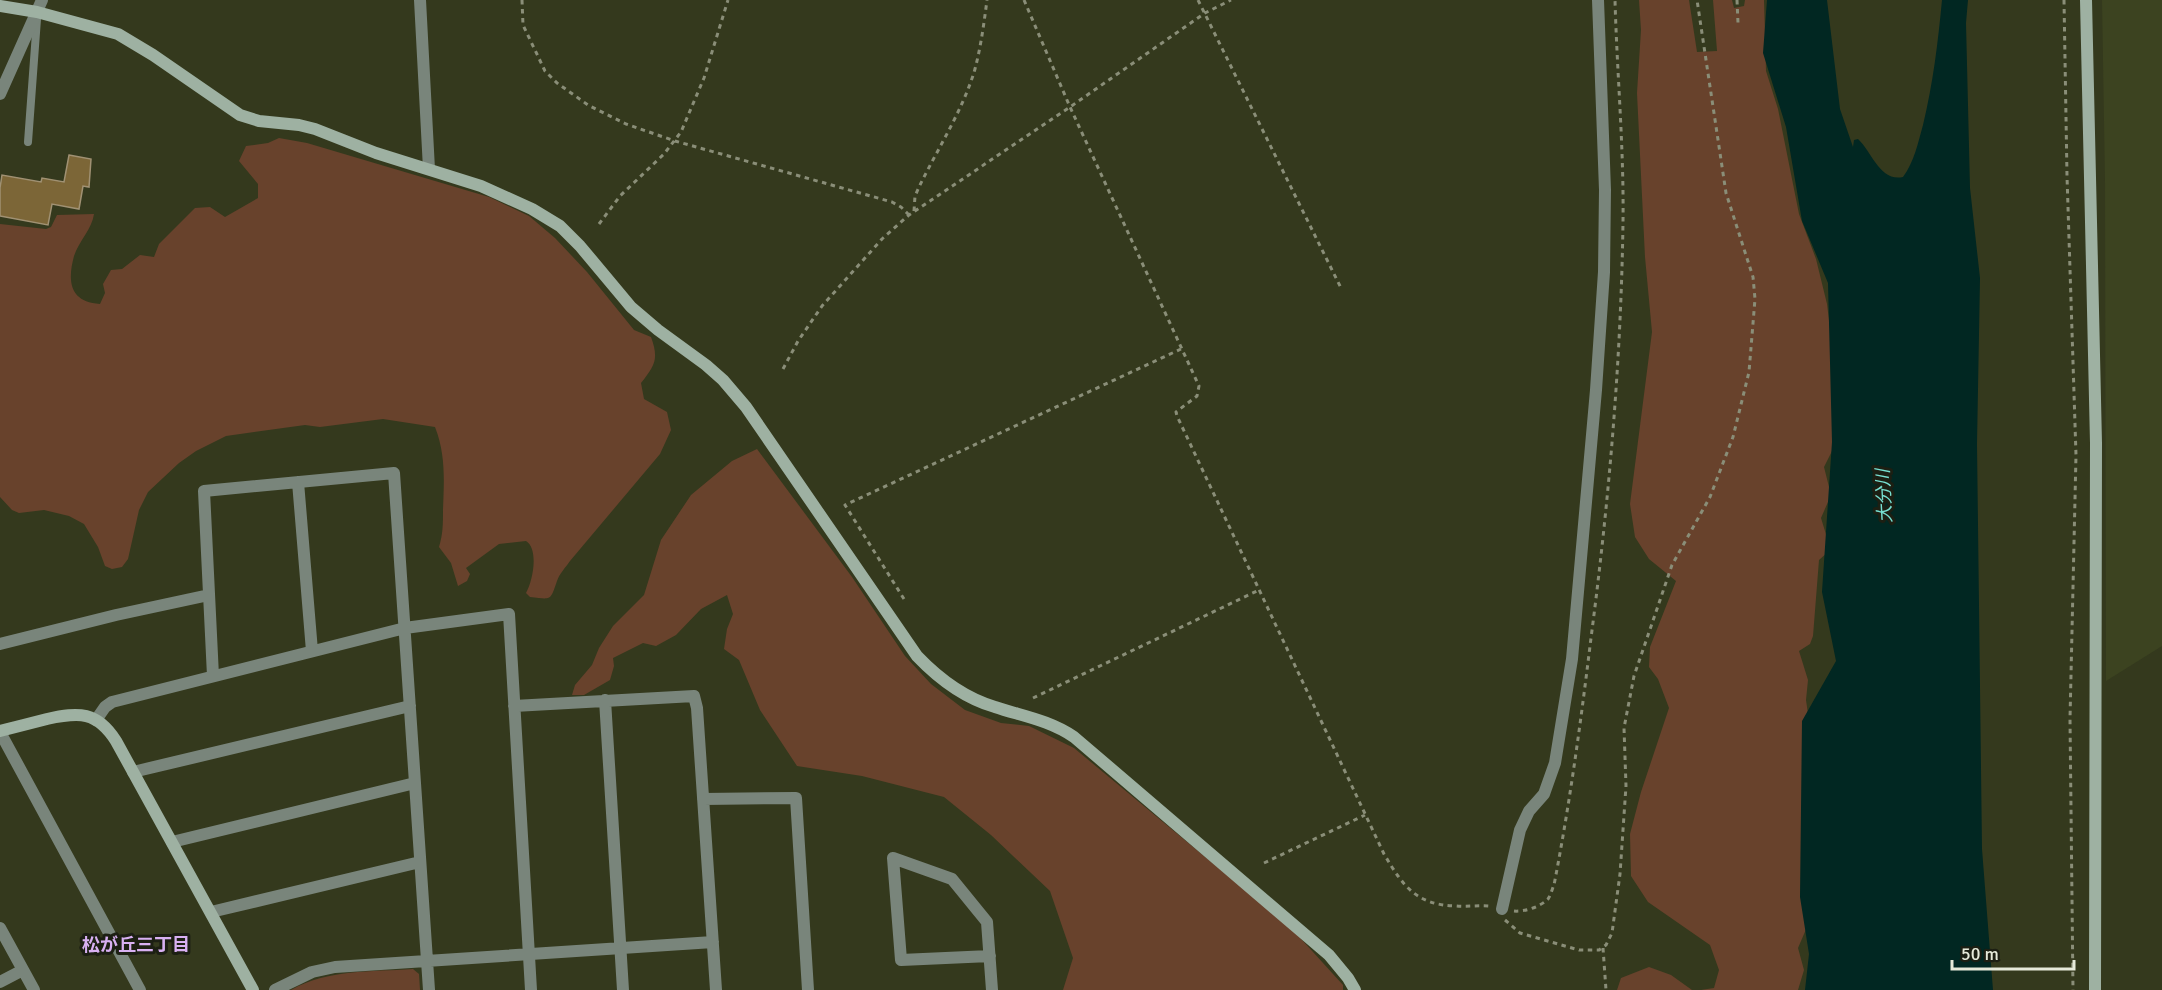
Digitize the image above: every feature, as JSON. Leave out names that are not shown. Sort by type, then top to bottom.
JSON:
[{"type":"street","points":[[420,0],[429,169]]},
{"type":"street","points":[[1502,909],[1520,830],[1529,811],[1544,794],[1555,763],[1572,659],[1604,272],[1605,190],[1598,0]]},
{"type":"street","points":[[2086,0],[2096,443],[2095,990]]},
{"type":"street","points":[[0,6],[39,6],[118,34],[240,114],[259,121],[306,126],[376,153],[501,194],[532,208],[560,226],[580,246],[631,307],[651,325],[706,365],[740,400],[910,647],[927,667],[948,684],[972,698],[993,707],[1040,719],[1074,736],[1329,955],[1355,990]]},
{"type":"street","points":[[0,94],[39,6]]},
{"type":"street","points":[[213,676],[204,491],[394,473],[429,990]]},
{"type":"street","points":[[298,482],[312,651]]},
{"type":"street","points":[[0,644],[116,615],[209,596]]},
{"type":"street","points":[[96,720],[105,707],[112,702],[213,676],[405,628],[509,615],[531,990]]},
{"type":"street","points":[[514,706],[694,696],[698,708],[716,990]]},
{"type":"street","points":[[605,700],[622,990]]},
{"type":"street","points":[[134,772],[410,706]]},
{"type":"street","points":[[140,990],[0,731],[73,714],[86,715],[96,720],[112,734],[253,990]]},
{"type":"street","points":[[172,842],[415,783]]},
{"type":"street","points":[[704,799],[796,798],[808,990]]},
{"type":"street","points":[[990,957],[901,960],[893,858],[952,879],[987,922],[990,957],[992,990]]},
{"type":"street","points":[[211,912],[420,862]]},
{"type":"street","points":[[0,928],[34,990]]},
{"type":"street","points":[[275,990],[298,978],[326,969],[713,942]]},
{"type":"street","points":[[0,982],[23,970]]},
{"type":"lane","points":[[28,142],[39,6]]},
{"type":"path","points":[[522,0],[521,15],[525,32],[548,76],[588,105],[610,117],[675,141],[892,202],[909,214]]},
{"type":"path","points":[[599,224],[620,196],[675,141],[689,116],[704,78],[728,0]]},
{"type":"path","points":[[914,211],[915,196],[964,97],[971,78],[982,37],[987,0]]},
{"type":"path","points":[[1024,0],[1070,107],[1200,389],[1197,396],[1176,412],[1177,416],[1396,874],[1407,889],[1418,897],[1444,906],[1480,905],[1520,912],[1533,908],[1548,899],[1554,885],[1579,731],[1611,462],[1619,345],[1623,210],[1621,106],[1615,0]]},
{"type":"path","points":[[1198,0],[1341,288]]},
{"type":"path","points":[[783,369],[798,341],[822,306],[882,239],[909,214],[1070,107],[1205,13],[1231,0]]},
{"type":"path","points":[[1502,909],[1506,922],[1520,933],[1579,950],[1594,951],[1603,948],[1609,940],[1615,925],[1626,786],[1624,728],[1634,676],[1672,565],[1710,497],[1733,437],[1749,372],[1755,299],[1753,277],[1726,193],[1697,0]]},
{"type":"path","points":[[1737,0],[1738,23]]},
{"type":"path","points":[[2064,0],[2067,188],[2076,455],[2070,719],[2073,990]]},
{"type":"path","points":[[904,599],[845,505],[1182,348]]},
{"type":"path","points":[[1033,698],[1259,590]]},
{"type":"path","points":[[1264,863],[1366,815]]},
{"type":"path","points":[[1603,948],[1606,990]]},
{"type":"shaded area","points":[[1639,0],[1689,0],[1697,52],[1717,51],[1713,0],[1732,0],[1734,8],[1744,6],[1745,0],[1764,0],[1766,71],[1778,109],[1799,214],[1816,259],[1827,304],[1832,345],[1835,445],[1824,467],[1831,495],[1821,518],[1828,541],[1828,552],[1819,560],[1813,636],[1810,644],[1799,651],[1808,680],[1806,700],[1814,756],[1807,927],[1798,948],[1804,970],[1798,990],[1701,990],[1714,988],[1719,970],[1710,945],[1648,902],[1631,876],[1630,834],[1641,792],[1669,708],[1658,679],[1649,667],[1650,647],[1676,581],[1649,559],[1635,537],[1630,504],[1652,332],[1645,257],[1637,93],[1641,30]]},
{"type":"shaded area","points":[[2102,0],[2162,0],[2162,646],[2106,681],[2105,181]]},
{"type":"shaded area","points":[[279,138],[307,143],[489,197],[529,216],[555,238],[587,272],[634,330],[651,337],[655,356],[650,371],[641,383],[644,399],[667,412],[671,430],[660,454],[570,561],[559,576],[549,598],[530,597],[526,593],[533,573],[534,558],[530,545],[526,541],[499,544],[466,568],[470,574],[467,581],[458,586],[451,563],[439,547],[443,524],[444,489],[441,448],[435,427],[383,419],[320,427],[305,425],[226,436],[196,451],[179,463],[148,492],[139,510],[128,559],[122,567],[112,569],[105,566],[98,547],[84,524],[69,516],[44,510],[19,513],[12,510],[0,497],[0,224],[46,229],[51,227],[57,215],[94,214],[91,225],[74,256],[71,282],[73,289],[82,299],[100,304],[105,293],[103,284],[111,270],[122,269],[140,255],[154,257],[159,244],[195,208],[210,207],[225,217],[258,198],[258,184],[239,161],[246,146],[268,143]]},
{"type":"shaded area","points":[[757,449],[852,577],[905,656],[931,684],[965,710],[1001,723],[1029,726],[1074,748],[1293,930],[1343,985],[1343,990],[1063,990],[1073,958],[1050,891],[991,835],[944,797],[862,776],[797,766],[760,710],[739,660],[724,649],[727,629],[733,614],[727,595],[701,609],[676,635],[656,646],[643,643],[613,658],[614,666],[610,680],[584,695],[572,695],[575,685],[592,665],[599,648],[613,626],[644,595],[661,540],[691,495],[732,461]]},
{"type":"shaded area","points":[[1649,967],[1671,975],[1692,990],[1617,990],[1621,978]]},
{"type":"shaded area","points":[[413,969],[419,974],[420,990],[291,990],[305,983],[335,975]]},
{"type":"water","name":"大分川","points":[[1767,0],[1827,0],[1840,109],[1853,147],[1854,140],[1858,139],[1882,171],[1895,177],[1903,177],[1915,152],[1930,94],[1942,0],[1968,0],[1966,23],[1970,188],[1980,278],[1977,444],[1982,849],[1993,990],[1805,990],[1809,954],[1800,897],[1802,721],[1836,661],[1822,592],[1832,442],[1828,283],[1802,221],[1786,127],[1763,53]]},
{"type":"building","points":[[69,155],[91,159],[89,187],[83,186],[79,209],[52,204],[48,225],[0,216],[2,175],[41,182],[42,178],[64,182]]},
{"type":"district","name":"松が丘三丁目","points":[[136,945]]}]
